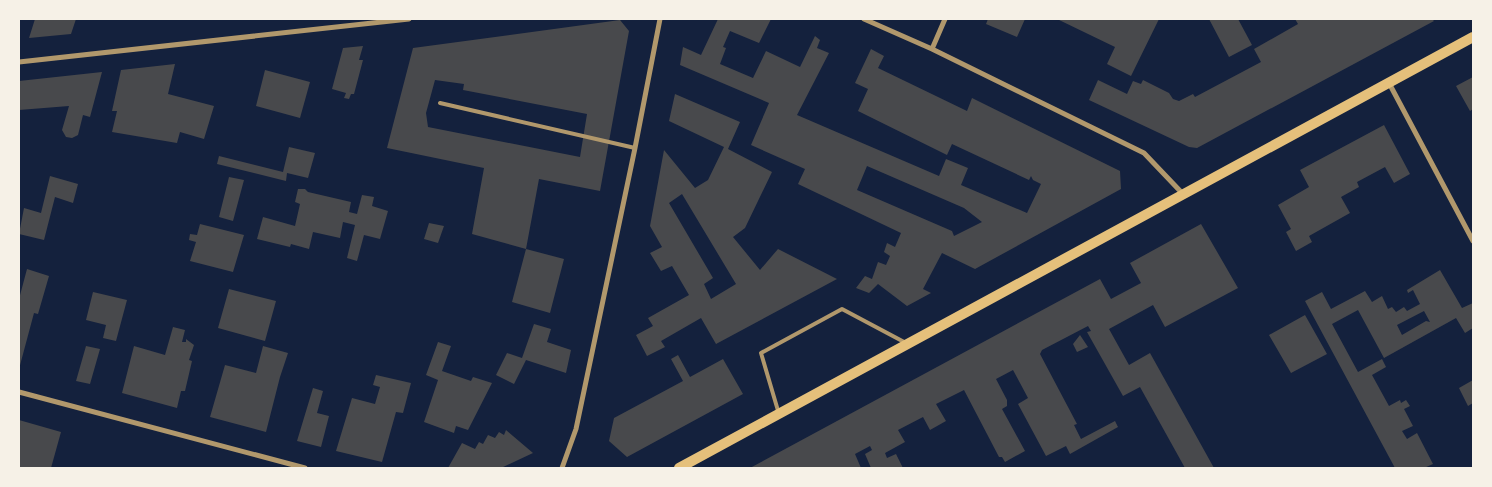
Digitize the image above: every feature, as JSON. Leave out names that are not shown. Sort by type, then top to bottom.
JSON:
[{"type":"main road","points":[[679,468],[1473,37]]},
{"type":"street","points":[[19,62],[409,19]]},
{"type":"street","points":[[562,468],[576,430],[660,19]]},
{"type":"street","points":[[864,19],[932,49],[1144,153],[1184,195]]},
{"type":"street","points":[[932,49],[945,19]]},
{"type":"street","points":[[1389,83],[1473,241]]},
{"type":"street","points":[[19,392],[305,468]]},
{"type":"lane","points":[[440,103],[635,148]]},
{"type":"lane","points":[[779,415],[761,353],[794,334],[842,309],[908,344]]},
{"type":"building","points":[[35,19],[76,19],[71,34],[29,38]]},
{"type":"building","points":[[718,19],[771,19],[759,43],[730,31],[723,47],[726,48],[720,64],[753,78],[766,51],[800,67],[815,36],[820,40],[817,48],[829,53],[797,115],[939,176],[946,159],[968,168],[961,185],[1027,213],[1041,184],[1033,180],[1031,176],[1029,180],[952,144],[947,155],[858,111],[868,89],[855,83],[871,49],[884,56],[878,68],[967,111],[972,98],[1120,171],[1121,189],[975,269],[942,253],[923,289],[931,293],[907,306],[878,284],[869,293],[856,288],[865,276],[872,279],[878,262],[886,265],[890,256],[884,252],[887,243],[895,247],[901,233],[798,184],[805,169],[751,145],[769,103],[680,65],[683,47],[701,55]],"holes":[[[867,166],[964,208],[982,222],[954,236],[952,231],[857,190]]]},
{"type":"building","points":[[988,19],[1025,19],[1017,37],[986,24]]},
{"type":"building","points":[[1057,19],[1159,19],[1131,76],[1107,64],[1115,47]]},
{"type":"building","points":[[1209,19],[1238,19],[1252,45],[1229,57]]},
{"type":"building","points":[[1295,19],[1432,19],[1434,21],[1197,148],[1189,147],[1089,100],[1098,80],[1127,94],[1133,81],[1141,84],[1143,80],[1169,93],[1173,99],[1179,101],[1193,94],[1195,97],[1261,62],[1254,49],[1298,24]]},
{"type":"building","points":[[620,20],[629,31],[600,191],[539,179],[526,249],[472,234],[484,168],[387,148],[413,48]],"holes":[[[435,80],[464,84],[463,90],[587,114],[580,157],[428,127],[426,113]]]},
{"type":"building","points":[[363,46],[359,60],[363,60],[354,94],[351,94],[349,99],[344,98],[346,93],[332,89],[343,48]]},
{"type":"building","points":[[175,64],[168,94],[214,106],[204,139],[180,132],[177,143],[112,132],[117,111],[112,111],[121,70]]},
{"type":"building","points":[[265,70],[310,82],[300,118],[256,106]]},
{"type":"building","points":[[102,72],[90,117],[83,115],[78,135],[72,138],[66,137],[62,130],[69,106],[19,110],[19,81]]},
{"type":"building","points":[[1473,77],[1473,109],[1470,111],[1456,86]]},
{"type":"building","points":[[675,94],[740,122],[728,149],[772,172],[745,228],[733,237],[760,270],[778,249],[837,279],[716,344],[701,318],[661,341],[665,347],[647,356],[636,335],[653,326],[648,318],[689,295],[672,266],[661,271],[650,253],[662,247],[650,226],[664,150],[695,188],[708,180],[724,147],[669,121]],"holes":[[[682,194],[736,284],[711,299],[704,284],[713,278],[669,203]]]},
{"type":"building","points":[[1384,125],[1410,174],[1394,183],[1385,167],[1357,182],[1359,187],[1341,197],[1350,213],[1309,236],[1312,242],[1296,251],[1286,232],[1291,229],[1278,205],[1309,187],[1300,170]]},
{"type":"building","points":[[289,147],[315,153],[308,178],[287,173],[286,181],[217,164],[219,156],[283,172]]},
{"type":"building","points":[[50,176],[78,184],[73,203],[55,197],[44,240],[19,234],[24,208],[41,213]]},
{"type":"building","points":[[229,177],[244,180],[233,221],[219,217]]},
{"type":"building","points":[[298,189],[305,189],[308,192],[351,202],[349,212],[357,214],[362,195],[374,197],[372,206],[388,211],[380,239],[364,235],[357,261],[347,258],[355,225],[343,222],[340,238],[313,232],[309,249],[291,244],[290,247],[257,239],[263,217],[295,226],[300,204],[295,202]]},
{"type":"building","points":[[429,223],[444,226],[438,243],[424,239]]},
{"type":"building","points":[[200,224],[244,235],[233,272],[190,261],[196,242],[189,240],[190,234],[197,235]]},
{"type":"building","points":[[1201,224],[1238,288],[1165,327],[1153,305],[1109,329],[1129,365],[1150,353],[1214,468],[1185,468],[1140,387],[1123,396],[1087,332],[1091,331],[1088,326],[1042,350],[1040,354],[1077,424],[1074,425],[1081,439],[1115,421],[1118,427],[1070,454],[1066,446],[1046,456],[1018,404],[1028,398],[1013,370],[996,379],[1007,400],[1007,406],[1002,409],[1025,451],[1005,462],[1002,457],[999,457],[964,390],[936,404],[946,421],[930,430],[923,417],[898,430],[905,442],[885,453],[887,458],[896,454],[903,468],[871,468],[865,454],[872,450],[870,446],[855,454],[861,468],[750,468],[1100,279],[1111,299],[1141,283],[1130,263]]},
{"type":"building","points":[[526,249],[564,259],[550,313],[512,302]]},
{"type":"building","points":[[27,269],[49,276],[38,314],[34,313],[19,369],[19,299]]},
{"type":"building","points":[[1440,270],[1462,308],[1473,303],[1473,328],[1465,333],[1456,318],[1384,358],[1358,310],[1332,324],[1358,372],[1382,359],[1386,367],[1372,375],[1389,406],[1400,400],[1401,403],[1406,400],[1410,406],[1404,409],[1413,426],[1402,431],[1407,439],[1417,433],[1433,464],[1424,468],[1395,468],[1305,301],[1322,292],[1331,309],[1365,291],[1372,302],[1382,296],[1388,309],[1392,307],[1396,312],[1404,307],[1407,311],[1420,304],[1413,290],[1408,293],[1407,290]],"holes":[[[1424,311],[1430,322],[1426,321],[1402,335],[1397,325]]]},
{"type":"building","points":[[229,289],[276,301],[265,341],[218,328]]},
{"type":"building","points":[[93,292],[127,300],[116,341],[103,338],[106,325],[86,320]]},
{"type":"building","points":[[1305,315],[1327,354],[1291,373],[1269,335]]},
{"type":"building","points":[[534,324],[551,329],[547,342],[571,350],[566,373],[526,360],[514,384],[496,375],[507,353],[522,358]]},
{"type":"building","points":[[173,327],[185,330],[182,342],[186,342],[186,339],[194,345],[189,360],[192,361],[185,391],[181,391],[177,408],[122,393],[134,346],[165,355]]},
{"type":"building","points":[[1080,335],[1088,347],[1077,352],[1073,344]]},
{"type":"building","points":[[438,342],[451,346],[442,371],[471,381],[473,377],[492,383],[468,430],[456,426],[454,433],[424,422],[438,380],[426,375]]},
{"type":"building","points":[[86,346],[100,349],[90,384],[76,381]]},
{"type":"building","points":[[263,346],[288,353],[266,432],[210,417],[225,365],[256,373]]},
{"type":"building","points":[[678,355],[690,377],[723,359],[743,394],[627,457],[609,441],[614,418],[683,381],[671,359]]},
{"type":"building","points":[[376,375],[411,383],[403,413],[396,412],[382,462],[336,451],[352,398],[375,404],[380,387],[373,385]]},
{"type":"building","points":[[1473,380],[1473,403],[1468,406],[1459,388]]},
{"type":"building","points":[[313,388],[323,391],[317,413],[329,416],[321,447],[297,441]]},
{"type":"building","points":[[19,420],[61,432],[51,468],[19,468]]},
{"type":"building","points":[[506,430],[533,453],[501,468],[448,468],[462,443],[475,449],[479,442],[483,444],[488,435],[495,438],[499,432],[504,435]]}]
